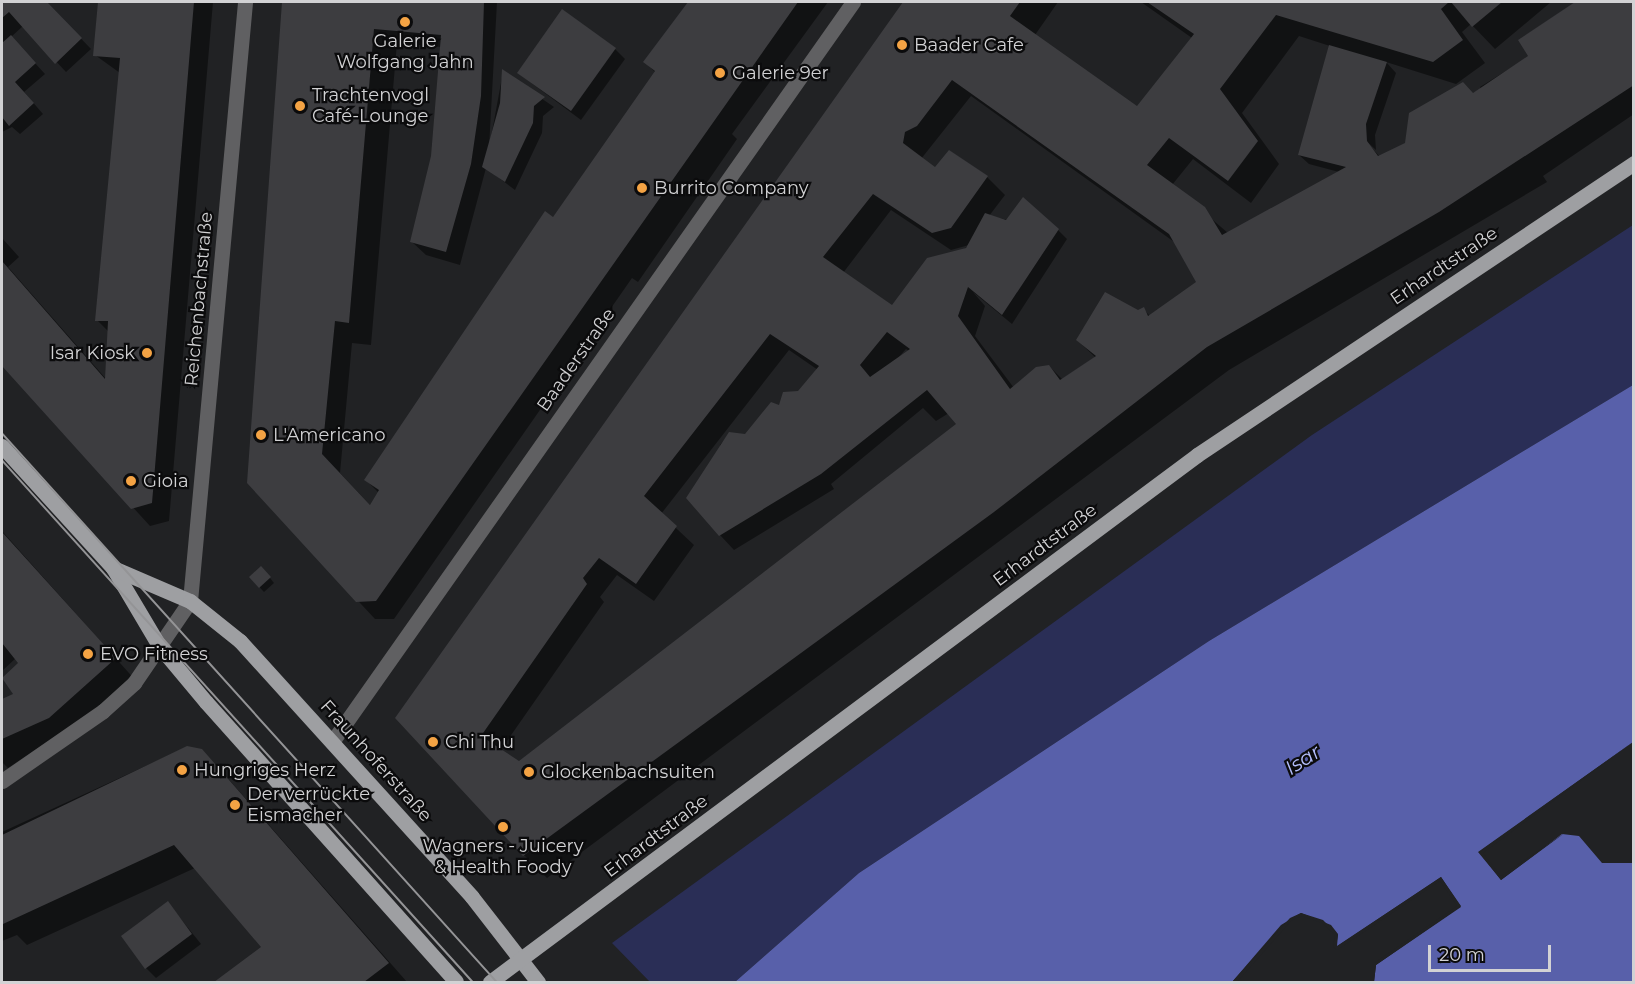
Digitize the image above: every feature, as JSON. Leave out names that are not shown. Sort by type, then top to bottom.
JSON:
[{"type":"main road","name":"Erhardtstraße","points":[[492,981],[1197,454],[1634,163]]},
{"type":"main road","name":"Fraunhoferstraße","points":[[2,446],[113,568],[160,648],[456,982]]},
{"type":"main road","name":"Fraunhoferstraße","points":[[113,568],[190,601],[240,641],[472,897],[538,982]]},
{"type":"street","name":"Reichenbachstraße","points":[[190,601],[245,2]]},
{"type":"street","name":"Baaderstraße","points":[[332,742],[853,2]]},
{"type":"street","points":[[2,781],[103,711],[160,648],[190,601]]},
{"type":"shaded area","points":[[1633,225],[1633,385],[1209,641],[859,873],[735,982],[650,982],[612,943],[1312,435]]},
{"type":"water","name":"Isar","points":[[1633,385],[1633,742],[1479,852],[1501,880],[1562,834],[1579,836],[1602,863],[1633,863],[1633,982],[1374,982],[1376,965],[1461,907],[1441,877],[1336,947],[1338,934],[1331,925],[1301,913],[1281,925],[1232,982],[735,982],[859,873],[1209,641]]},
{"type":"pier","points":[[1633,742],[1483,853],[1501,876],[1566,832],[1501,880],[1478,852]]},
{"type":"pier","points":[[1441,877],[1461,906],[1376,965],[1374,982],[1374,963],[1457,906],[1440,881],[1337,950],[1333,947],[1335,935],[1322,923],[1301,916],[1291,921],[1237,982],[1232,982],[1290,918],[1301,913],[1323,920],[1338,935],[1337,946]]},
{"type":"building","points":[[2,2],[47,2],[82,38],[55,64],[9,12],[2,18]]},
{"type":"building","points":[[98,2],[194,2],[152,503],[131,509],[2,366],[2,261],[105,379],[108,321],[95,321],[120,58],[93,56]]},
{"type":"building","points":[[282,2],[484,2],[481,96],[471,164],[446,252],[410,242],[431,156],[441,35],[374,29],[349,323],[335,321],[322,454],[370,505],[379,490],[364,480],[545,211],[553,217],[655,71],[643,62],[688,2],[798,2],[376,601],[356,602],[247,483]]},
{"type":"building","points":[[903,2],[1020,2],[1010,16],[1137,106],[1194,34],[1147,2],[1449,2],[1441,9],[1463,40],[1433,62],[1276,15],[1220,89],[1258,141],[1228,181],[1169,138],[1147,165],[1205,207],[1222,235],[1346,167],[1298,155],[1329,45],[1387,62],[1366,124],[1367,141],[1378,156],[1405,143],[1409,113],[1463,82],[1473,93],[1528,56],[1518,40],[1575,2],[1634,2],[1634,85],[1439,212],[1207,347],[994,512],[523,856],[395,718]],"holes":[[[952,80],[1169,234],[1196,282],[1148,316],[1144,307],[1138,310],[1105,292],[1076,340],[1096,356],[1060,380],[1049,365],[1036,367],[1010,389],[958,316],[968,287],[1002,315],[1059,229],[1023,197],[1006,220],[985,213],[966,248],[927,258],[892,305],[823,257],[873,194],[932,233],[951,228],[988,176],[949,150],[935,167],[903,143],[905,132],[917,126]],[[887,332],[910,349],[870,377],[860,365]],[[770,334],[819,366],[798,391],[783,392],[779,405],[771,402],[745,434],[729,432],[686,498],[719,536],[821,474],[927,390],[956,424],[519,761],[481,736],[587,584],[583,578],[599,558],[636,584],[677,526],[644,496]]]},
{"type":"building","points":[[1451,2],[1502,2],[1472,27]]},
{"type":"building","points":[[562,9],[616,48],[571,111],[517,73]]},
{"type":"building","points":[[11,35],[36,63],[15,82],[34,103],[9,126],[2,117],[2,43]]},
{"type":"building","points":[[502,69],[545,97],[534,106],[533,123],[505,182],[482,167],[500,103]]},
{"type":"building","points":[[2,532],[116,658],[49,718],[2,739],[2,699],[13,694],[2,678],[18,663],[2,643]]},
{"type":"building","points":[[261,566],[271,577],[259,588],[249,577]]},
{"type":"building","points":[[187,746],[202,749],[389,963],[364,982],[214,982],[261,947],[174,845],[3,924],[2,835]]},
{"type":"building","points":[[168,901],[192,934],[145,969],[121,936]]},
{"type":"tram line","points":[[2,433],[497,982]]},
{"type":"tram line","points":[[2,460],[473,982]]},
{"type":"place","name":"Galerie Wolfgang Jahn","points":[[405,22]]},
{"type":"place","name":"Baader Cafe","points":[[902,45]]},
{"type":"place","name":"Galerie 9er","points":[[720,73]]},
{"type":"place","name":"Trachtenvogl Café-Lounge","points":[[300,106]]},
{"type":"place","name":"Burrito Company","points":[[642,188]]},
{"type":"place","name":"Isar Kiosk","points":[[147,353]]},
{"type":"place","name":"L'Americano","points":[[261,435]]},
{"type":"place","name":"Gioia","points":[[131,481]]},
{"type":"place","name":"EVO Fitness","points":[[88,654]]},
{"type":"place","name":"Chi Thu","points":[[433,742]]},
{"type":"place","name":"Hungriges Herz","points":[[182,770]]},
{"type":"place","name":"Glockenbachsuiten","points":[[529,772]]},
{"type":"place","name":"Der verrückte Eismacher","points":[[235,805]]},
{"type":"place","name":"Wagners - Juicery & Health Foody","points":[[503,827]]}]
